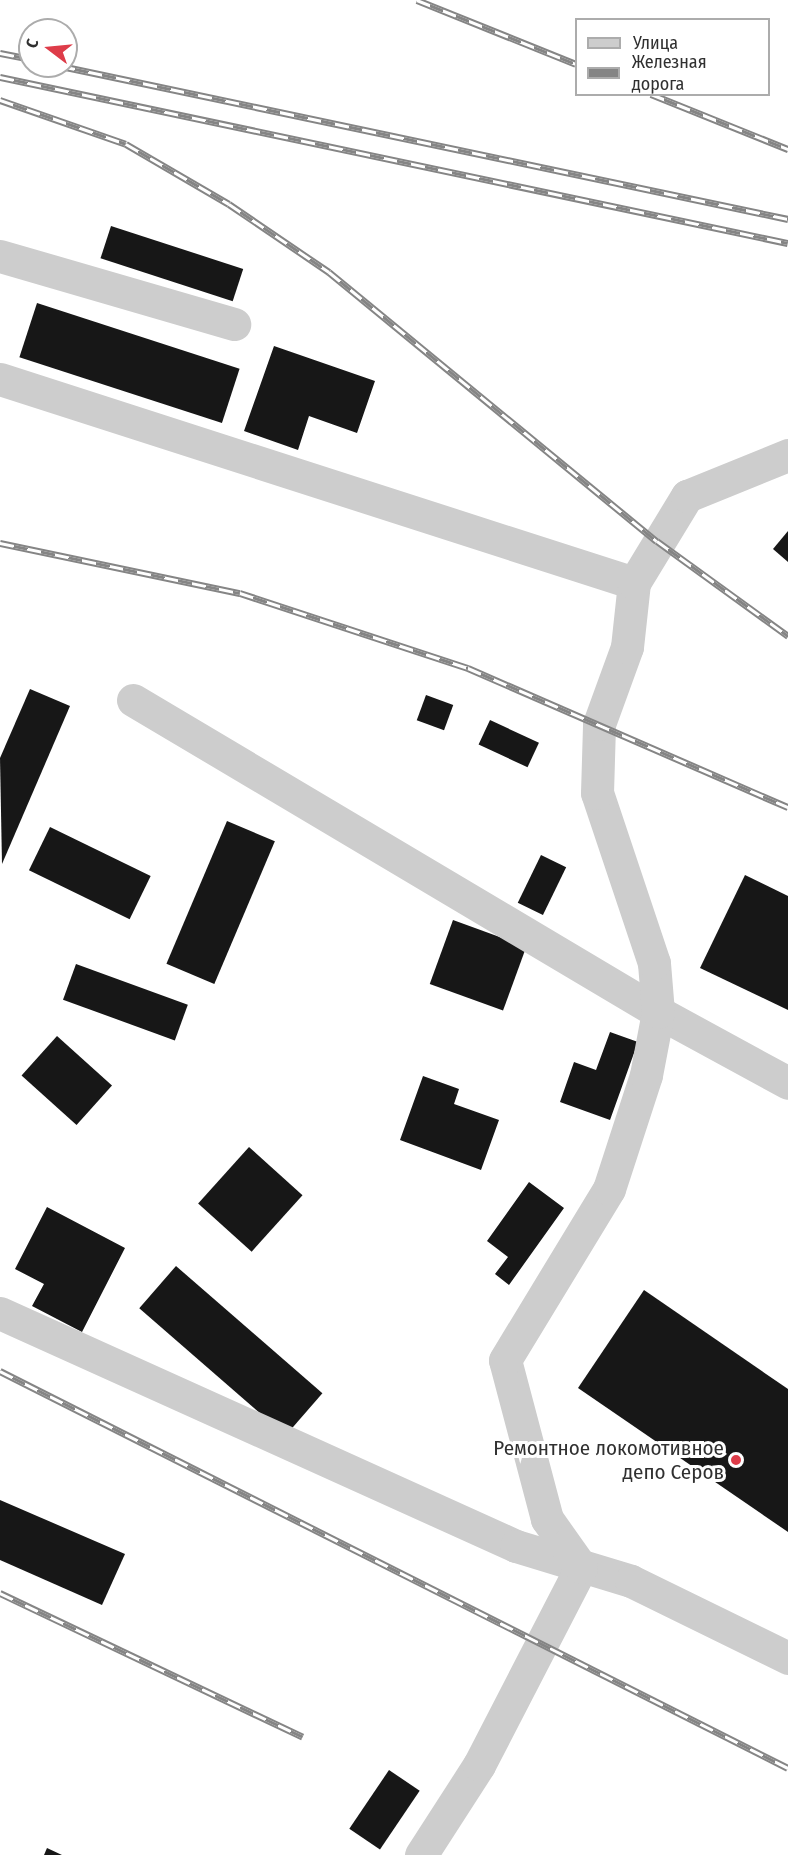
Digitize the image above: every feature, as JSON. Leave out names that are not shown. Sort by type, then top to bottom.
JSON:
[{"type":"street","points":[[0,256],[234,324]]},
{"type":"street","points":[[0,380],[634,583]]},
{"type":"street","points":[[581,1567],[547,1519],[506,1360],[609,1189],[646,1075],[658,1012],[654,963],[597,793],[599,724],[627,648],[634,583],[687,496],[788,455]]},
{"type":"street","points":[[133,700],[658,1012],[788,1083]]},
{"type":"street","points":[[0,1313],[516,1546],[631,1581],[788,1658]]},
{"type":"street","points":[[422,1855],[479,1765],[581,1567]]},
{"type":"building","points":[[111,226],[243,269],[233,301],[100,258]]},
{"type":"building","points":[[37,303],[240,369],[222,423],[19,357]]},
{"type":"building","points":[[274,346],[375,381],[357,433],[309,416],[298,450],[244,431]]},
{"type":"building","points":[[788,531],[788,562],[773,549]]},
{"type":"building","points":[[30,689],[70,706],[2,864],[0,758]]},
{"type":"building","points":[[426,695],[453,705],[444,730],[417,720]]},
{"type":"building","points":[[490,720],[539,743],[528,767],[479,744]]},
{"type":"building","points":[[227,821],[275,841],[214,984],[166,964]]},
{"type":"building","points":[[50,827],[151,876],[130,919],[29,870]]},
{"type":"building","points":[[541,855],[566,867],[543,915],[518,903]]},
{"type":"building","points":[[745,875],[788,896],[788,1010],[700,968]]},
{"type":"building","points":[[453,920],[526,947],[503,1011],[430,984]]},
{"type":"building","points":[[76,964],[188,1005],[175,1040],[63,1000]]},
{"type":"building","points":[[610,1032],[638,1042],[610,1120],[560,1102],[574,1062],[596,1070]]},
{"type":"building","points":[[57,1036],[112,1086],[77,1125],[22,1075]]},
{"type":"building","points":[[423,1076],[459,1089],[454,1104],[499,1120],[481,1170],[400,1140]]},
{"type":"building","points":[[249,1147],[303,1195],[252,1252],[198,1203]]},
{"type":"building","points":[[529,1182],[564,1208],[509,1285],[495,1274],[508,1257],[487,1241]]},
{"type":"building","points":[[47,1207],[125,1248],[82,1332],[32,1306],[44,1284],[15,1269]]},
{"type":"building","points":[[176,1266],[322,1393],[286,1436],[139,1308]]},
{"type":"building","name":"Ремонтное локомотивное депо Серов","points":[[644,1290],[788,1389],[788,1532],[578,1388]]},
{"type":"building","points":[[0,1500],[125,1554],[102,1605],[0,1560]]},
{"type":"building","points":[[389,1770],[420,1791],[380,1850],[349,1829]]},
{"type":"building","points":[[47,1848],[62,1855],[44,1855]]},
{"type":"railway","points":[[417,0],[575,64]]},
{"type":"railway","points":[[0,53],[18,57]]},
{"type":"railway","points":[[78,70],[788,219]]},
{"type":"railway","points":[[0,77],[788,243]]},
{"type":"railway","points":[[656,96],[788,149]]},
{"type":"railway","points":[[0,100],[126,144],[229,204],[329,272],[657,541],[788,636]]},
{"type":"railway","points":[[0,543],[240,593],[468,668],[788,807]]},
{"type":"railway","points":[[0,1371],[788,1768]]},
{"type":"railway","points":[[0,1593],[303,1737]]},
{"type":"place","name":"Ремонтное локомотивное депо Серов","points":[[736,1460]]}]
